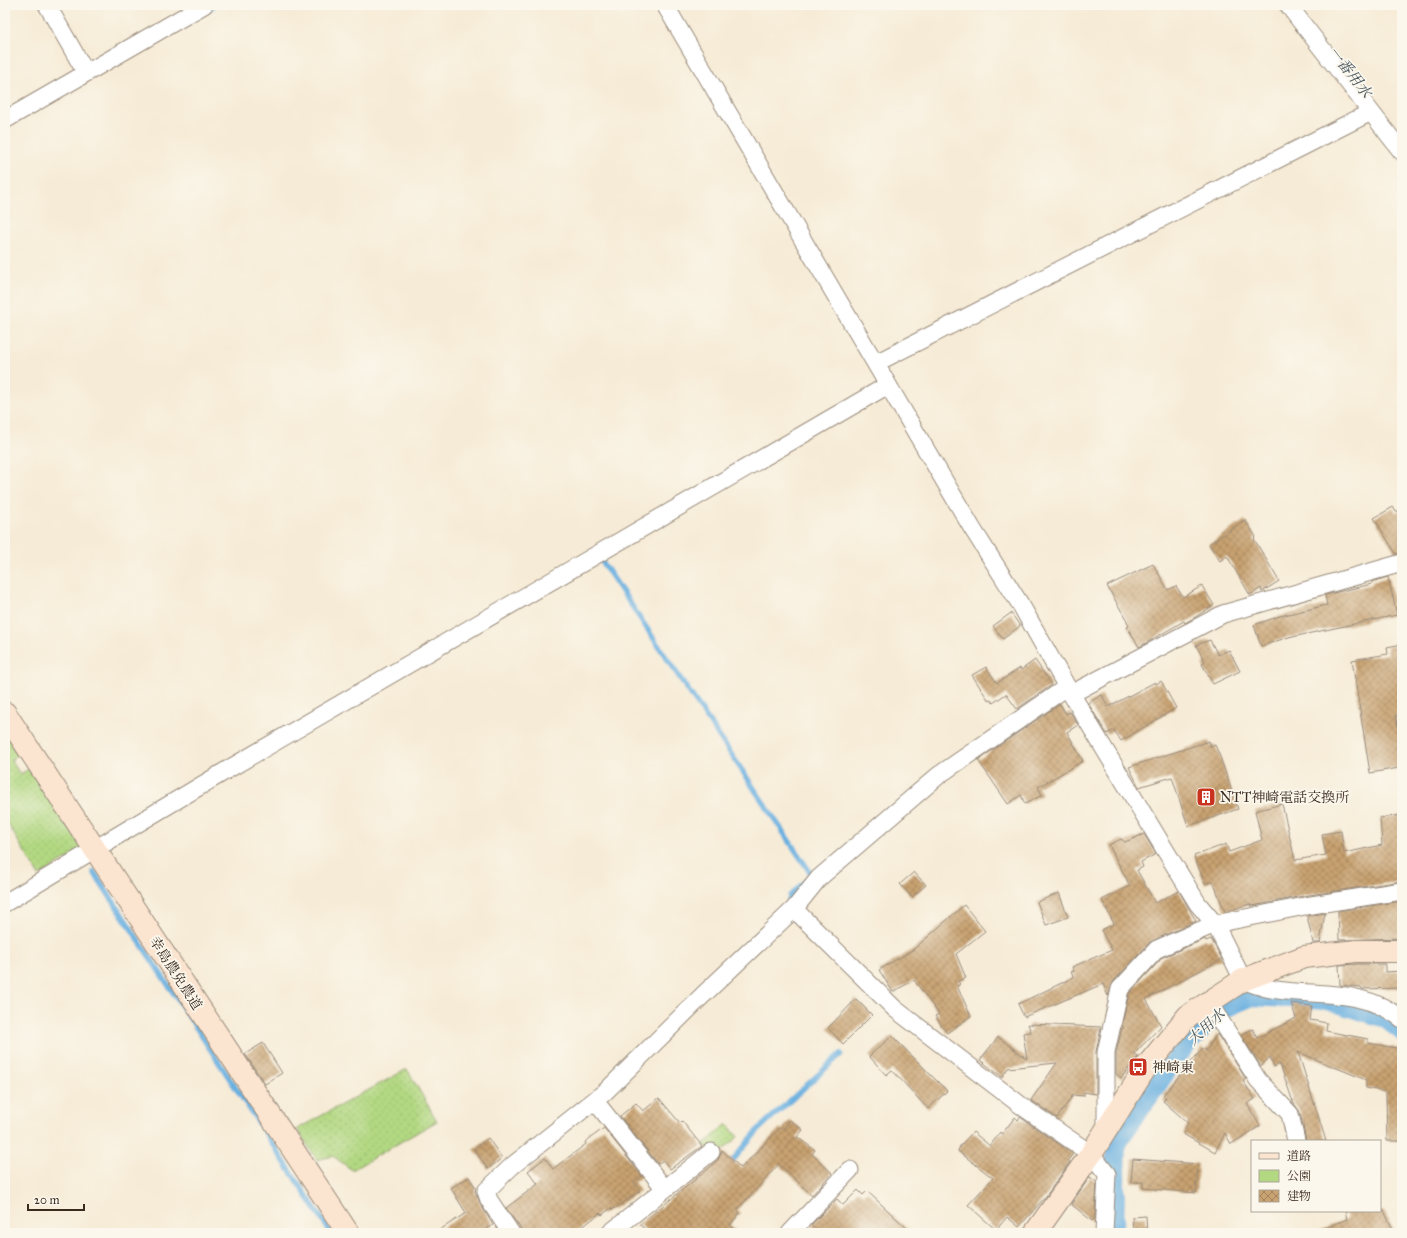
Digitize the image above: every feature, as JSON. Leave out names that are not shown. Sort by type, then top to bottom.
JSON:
[{"type":"street","points":[[47,5],[86,73]]},
{"type":"street","points":[[5,120],[204,5]]},
{"type":"street","points":[[665,5],[876,363],[884,387],[1022,606],[1065,691],[1198,904],[1215,924],[1243,980],[1267,988],[1364,999],[1402,1019]]},
{"type":"street","points":[[1288,5],[1402,152]]},
{"type":"street","points":[[876,363],[1371,112]]},
{"type":"street","points":[[5,903],[246,759],[884,387]]},
{"type":"street","points":[[511,1233],[489,1200],[486,1191],[512,1166],[595,1101],[794,909],[819,878],[939,775],[1065,691],[1223,614],[1402,563]]},
{"type":"street","name":"幸島農免農道","points":[[5,713],[348,1233]]},
{"type":"street","points":[[1106,1128],[1106,1052],[1120,989],[1157,949],[1215,924],[1305,906],[1402,891]]},
{"type":"street","points":[[794,909],[895,1009],[1023,1107],[1091,1154],[1107,1174],[1104,1233]]},
{"type":"street","points":[[1035,1233],[1091,1154],[1106,1128],[1146,1067],[1188,1016],[1215,1011],[1243,980],[1304,957],[1356,952],[1402,951]]},
{"type":"street","points":[[1215,1011],[1258,1080],[1290,1114],[1296,1140]]},
{"type":"street","points":[[595,1101],[665,1189]]},
{"type":"street","points":[[610,1233],[712,1152]]},
{"type":"street","points":[[790,1233],[850,1170]]},
{"type":"green space","points":[[7,736],[18,754],[11,760],[20,774],[29,769],[83,849],[39,876],[5,819],[5,737]]},
{"type":"green space","points":[[407,1069],[437,1121],[352,1170],[333,1156],[317,1160],[297,1129]]},
{"type":"green space","points":[[727,1124],[738,1137],[715,1157],[704,1144]]},
{"type":"building","points":[[1393,507],[1396,512],[1402,509],[1402,553],[1396,554],[1374,518]]},
{"type":"building","points":[[1245,520],[1256,537],[1254,539],[1279,581],[1262,592],[1261,588],[1250,595],[1227,556],[1220,561],[1209,544]]},
{"type":"building","points":[[1153,564],[1168,590],[1176,586],[1183,597],[1202,586],[1214,605],[1185,623],[1184,621],[1139,647],[1127,627],[1129,626],[1126,619],[1107,586]]},
{"type":"building","points":[[1388,577],[1397,615],[1292,636],[1261,646],[1254,625],[1280,616],[1327,605],[1325,595],[1372,584],[1372,582]]},
{"type":"building","points":[[1011,613],[1020,626],[1003,639],[993,626]]},
{"type":"building","points":[[1210,640],[1218,655],[1229,650],[1240,671],[1213,684],[1202,664],[1205,662],[1196,645]]},
{"type":"building","points":[[1402,644],[1402,714],[1396,715],[1402,748],[1402,761],[1398,762],[1399,768],[1370,773],[1352,660],[1388,654],[1387,647]]},
{"type":"building","points":[[1035,660],[1052,685],[1017,709],[1006,694],[993,703],[991,700],[989,701],[972,675],[986,667],[997,683],[1020,668],[1021,670]]},
{"type":"building","points":[[1161,681],[1176,708],[1121,741],[1114,730],[1107,734],[1088,703],[1102,695],[1108,707],[1155,682],[1156,684]]},
{"type":"building","points":[[1060,704],[1066,714],[1070,712],[1078,725],[1067,732],[1083,761],[1038,787],[1042,795],[1025,804],[1021,795],[1008,804],[978,760]]},
{"type":"building","points":[[1209,741],[1211,747],[1215,745],[1219,754],[1238,809],[1188,826],[1172,777],[1139,787],[1129,767]]},
{"type":"building","points":[[1282,804],[1295,860],[1326,855],[1322,834],[1341,831],[1344,853],[1382,845],[1380,818],[1402,815],[1402,881],[1303,896],[1258,905],[1251,906],[1250,904],[1225,912],[1213,881],[1205,884],[1194,856],[1226,844],[1229,852],[1262,840],[1255,811]]},
{"type":"building","points":[[1144,834],[1156,854],[1141,862],[1143,867],[1137,870],[1155,903],[1179,891],[1196,921],[1150,942],[1113,982],[1108,996],[1103,984],[1024,1017],[1018,1004],[1074,977],[1071,972],[1074,971],[1072,967],[1112,950],[1101,930],[1114,924],[1102,900],[1130,886],[1109,845],[1121,839],[1125,842]]},
{"type":"building","points":[[914,872],[926,885],[912,897],[900,884]]},
{"type":"building","points":[[1059,893],[1068,917],[1046,925],[1037,902]]},
{"type":"building","points":[[1402,901],[1402,923],[1399,924],[1401,938],[1339,940],[1338,911]]},
{"type":"building","points":[[964,905],[985,931],[956,954],[966,978],[958,981],[960,984],[957,986],[971,1016],[947,1033],[935,1016],[939,1014],[914,980],[893,992],[879,970],[914,949]]},
{"type":"building","points":[[1325,913],[1320,943],[1313,943],[1307,916]]},
{"type":"building","points":[[1205,939],[1206,941],[1211,939],[1222,959],[1146,999],[1161,1026],[1134,1054],[1138,1057],[1121,1078],[1116,1074],[1116,1053],[1122,1028],[1124,1028],[1122,1025],[1129,994],[1163,957]]},
{"type":"building","points":[[1385,964],[1385,972],[1402,971],[1402,988],[1362,989],[1361,987],[1340,985],[1339,965]]},
{"type":"building","points":[[856,999],[872,1015],[843,1044],[828,1028]]},
{"type":"building","points":[[1291,1003],[1312,1006],[1310,1020],[1327,1023],[1326,1031],[1368,1039],[1368,1043],[1402,1049],[1401,1141],[1387,1141],[1386,1092],[1366,1088],[1366,1080],[1298,1052],[1326,1140],[1306,1140],[1300,1112],[1293,1102],[1280,1064],[1274,1067],[1270,1057],[1261,1066],[1241,1035],[1253,1029],[1257,1038],[1296,1018]]},
{"type":"building","points":[[1028,1024],[1101,1027],[1096,1052],[1096,1094],[1084,1092],[1084,1096],[1073,1095],[1057,1118],[1031,1100],[1057,1063],[1008,1068],[1002,1077],[980,1060],[998,1037],[1027,1059],[1023,1033],[1031,1032]]},
{"type":"building","points":[[1217,1034],[1246,1079],[1243,1081],[1255,1099],[1247,1104],[1260,1126],[1231,1144],[1225,1133],[1215,1152],[1183,1134],[1188,1123],[1163,1101],[1166,1097],[1163,1095],[1203,1048],[1206,1051]]},
{"type":"building","points":[[892,1036],[947,1091],[928,1109],[892,1070],[886,1075],[869,1056]]},
{"type":"building","points":[[263,1043],[282,1073],[265,1084],[245,1054]]},
{"type":"building","points":[[659,1098],[680,1123],[682,1121],[702,1146],[670,1169],[663,1160],[658,1164],[620,1116],[636,1103],[643,1111]]},
{"type":"building","points":[[1015,1117],[1018,1120],[1020,1117],[1073,1154],[1068,1160],[1070,1162],[1046,1196],[1019,1227],[1007,1217],[996,1230],[968,1205],[993,1178],[958,1151],[960,1146],[973,1132],[990,1146],[1000,1132],[1002,1134]]},
{"type":"building","points":[[790,1120],[803,1130],[797,1137],[815,1150],[812,1154],[832,1173],[812,1195],[779,1164],[737,1210],[740,1213],[730,1225],[739,1233],[648,1233],[640,1224],[707,1170],[718,1160],[722,1150],[741,1168],[780,1128],[782,1130]]},
{"type":"building","points":[[604,1128],[642,1176],[634,1182],[640,1191],[612,1210],[611,1208],[602,1215],[600,1213],[575,1233],[524,1233],[506,1208],[538,1184],[528,1171],[545,1158],[553,1169]]},
{"type":"building","points":[[488,1138],[502,1158],[488,1169],[474,1149]]},
{"type":"building","points":[[1133,1159],[1198,1164],[1196,1193],[1143,1188],[1143,1182],[1131,1182]]},
{"type":"building","points":[[469,1177],[476,1188],[475,1191],[481,1205],[493,1225],[480,1233],[435,1233],[466,1213],[451,1188]]},
{"type":"building","points":[[1090,1177],[1097,1182],[1095,1218],[1092,1221],[1071,1204]]},
{"type":"building","points":[[858,1190],[863,1195],[867,1191],[912,1233],[820,1233],[811,1225],[837,1199],[843,1205]]},
{"type":"building","points":[[1384,1211],[1395,1233],[1313,1233],[1347,1219],[1345,1212]]},
{"type":"building","points":[[1146,1216],[1147,1233],[1133,1233],[1132,1217]]},
{"type":"waterway","points":[[207,10],[215,5]]},
{"type":"waterway","points":[[601,560],[812,875],[790,896],[788,907]]},
{"type":"waterway","points":[[94,872],[331,1233]]},
{"type":"waterway","name":"大用水","points":[[1114,1233],[1116,1143],[1182,1049],[1222,1009],[1252,996],[1328,1000],[1385,1018],[1402,1031]]},
{"type":"waterway","points":[[728,1166],[760,1128],[841,1054]]},
{"type":"place","name":"NTT神崎電話交換所","points":[[1206,797]]},
{"type":"place","name":"神崎東","points":[[1138,1067]]},
{"type":"water label","name":"一番用水","points":[[1350,72]]}]
